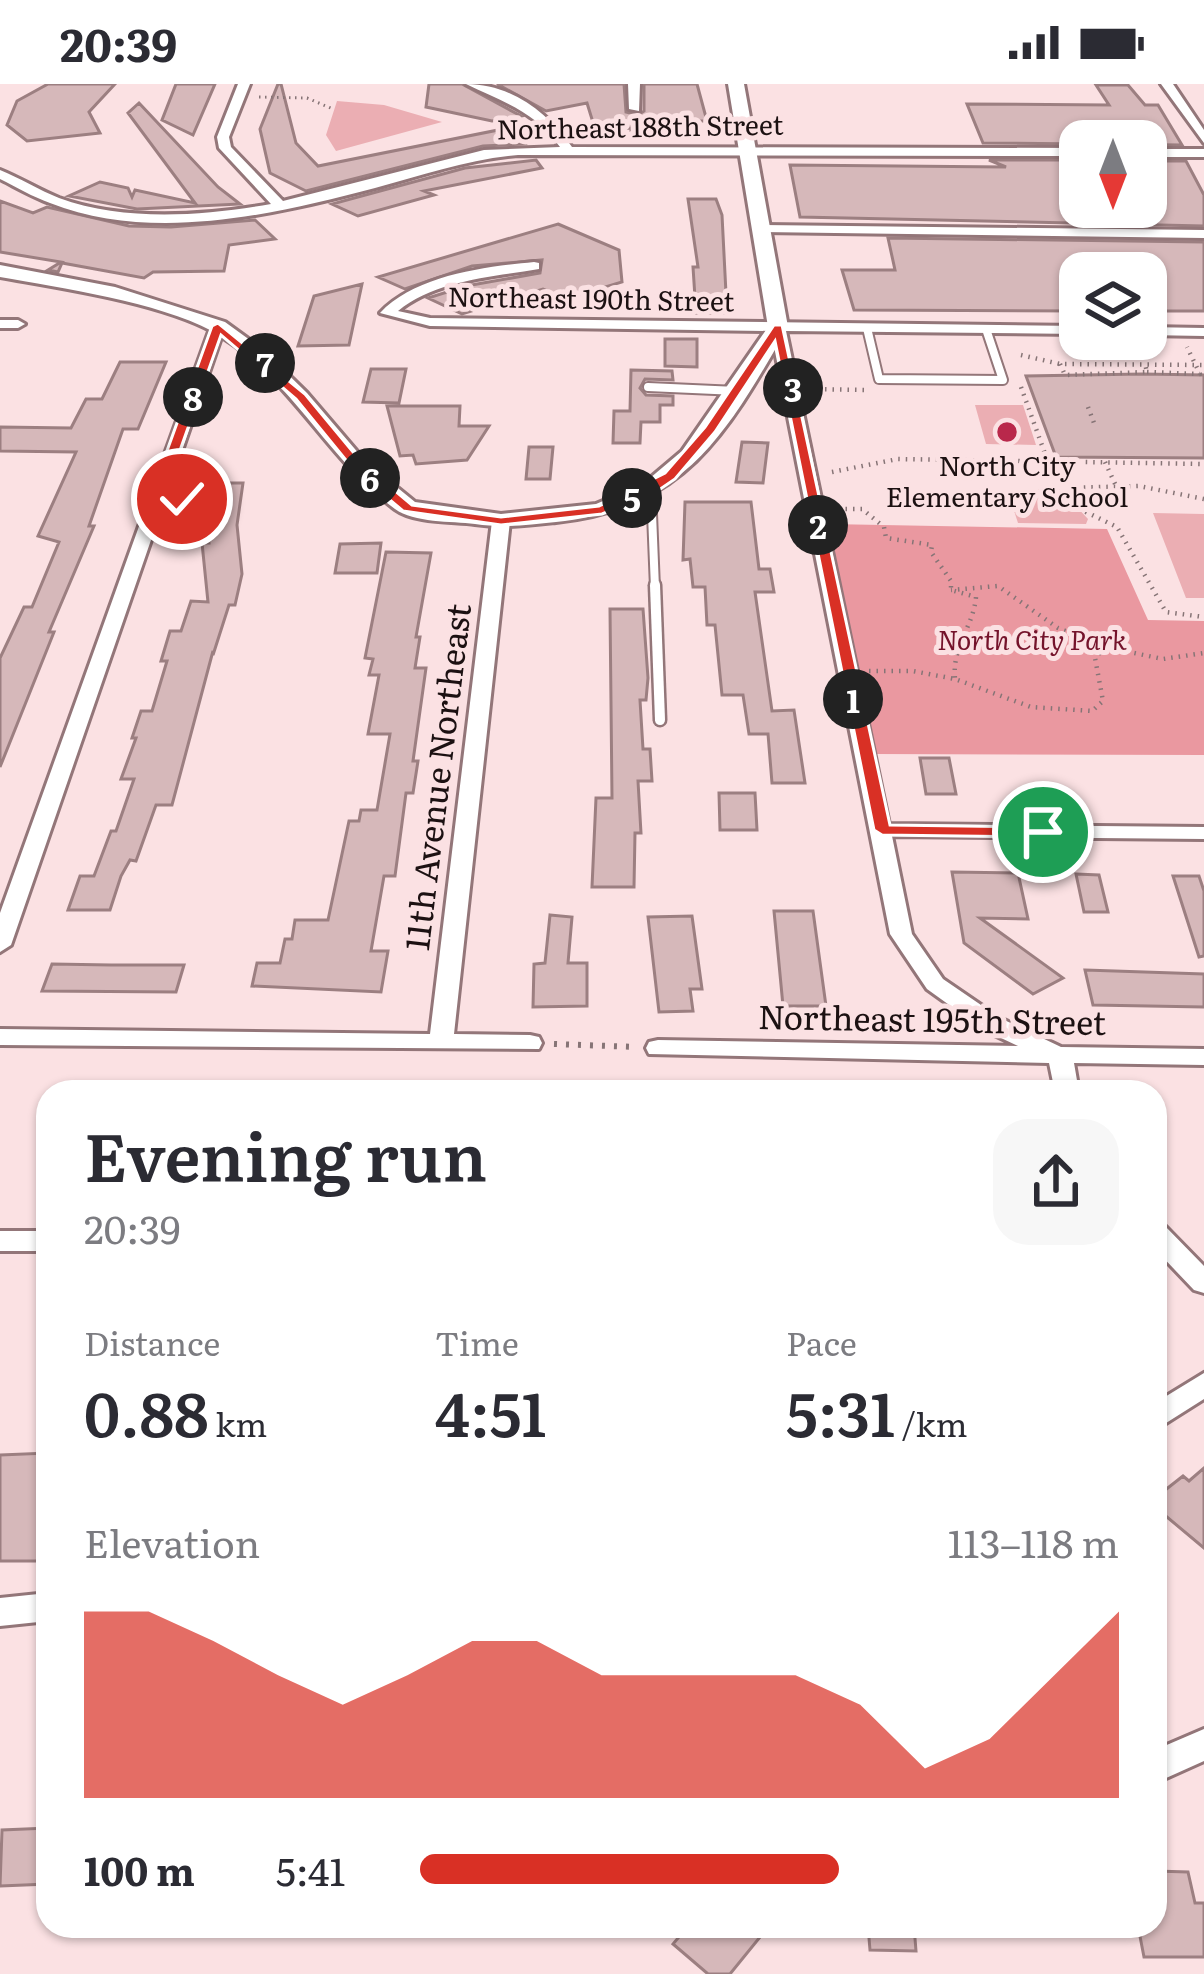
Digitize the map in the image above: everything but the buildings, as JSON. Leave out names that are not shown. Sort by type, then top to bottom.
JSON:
[{"type":"main road","points":[[0,271],[108,291],[218,326],[268,366],[358,467],[408,508],[501,521],[602,510],[652,489],[689,455],[738,391],[778,327],[736,84]]},
{"type":"street","points":[[472,84],[504,94],[530,110],[554,127],[566,148]]},
{"type":"street","points":[[634,84],[635,109]]},
{"type":"street","points":[[1167,84],[1204,139]]},
{"type":"street","points":[[241,91],[223,137],[225,148],[279,205]]},
{"type":"street","name":"Northeast 188th Street","points":[[0,174],[57,203],[112,214],[190,216],[279,205],[484,154],[566,148],[1059,152]]},
{"type":"street","points":[[1167,153],[1204,153]]},
{"type":"street","points":[[763,229],[1204,234]]},
{"type":"street","name":"Northeast 190th Street","points":[[534,266],[506,267],[408,296],[390,307],[391,316],[430,322],[986,329],[1059,335]]},
{"type":"street","points":[[0,324],[18,324]]},
{"type":"street","points":[[0,945],[218,326]]},
{"type":"street","points":[[778,327],[901,934],[935,984],[992,1024],[1060,1056],[1065,1080]]},
{"type":"street","points":[[1167,335],[1204,332]]},
{"type":"street","name":"11th Avenue Northeast","points":[[441,1042],[501,521]]},
{"type":"street","points":[[882,830],[1204,833]]},
{"type":"street","points":[[0,1037],[530,1042]]},
{"type":"street","name":"Northeast 195th Street","points":[[658,1048],[1204,1057]]},
{"type":"street","points":[[0,1241],[36,1241]]},
{"type":"street","points":[[1167,1244],[1204,1283]]},
{"type":"street","points":[[1167,1410],[1204,1384]]},
{"type":"street","points":[[0,1612],[36,1608]]},
{"type":"street","points":[[1167,1762],[1204,1745]]},
{"type":"lane","points":[[868,328],[879,379],[1003,380],[986,329]]},
{"type":"lane","points":[[649,387],[738,391]]},
{"type":"lane","points":[[165,473],[188,474],[182,499],[189,520],[200,532]]},
{"type":"lane","points":[[652,489],[660,720]]},
{"type":"path","points":[[241,91],[307,98],[333,109]]},
{"type":"path","points":[[1017,343],[1022,389],[1048,462]]},
{"type":"path","points":[[1196,365],[1186,344],[1204,344]]},
{"type":"path","points":[[1021,355],[1060,364],[1204,365]]},
{"type":"path","points":[[1060,364],[1064,375],[1136,376],[1146,368]]},
{"type":"path","points":[[1088,407],[1094,423]]},
{"type":"path","points":[[810,473],[840,472],[898,459],[1204,464]]},
{"type":"path","points":[[1105,462],[1116,486]]},
{"type":"path","points":[[1203,619],[1166,612],[1118,527],[1084,511],[1064,492],[1067,488],[1116,486],[1204,500]]},
{"type":"path","points":[[817,509],[862,509],[884,527],[886,538],[932,545],[952,581],[951,590]]},
{"type":"path","points":[[951,590],[986,581],[1022,595],[1054,626],[1105,647],[1163,659],[1202,650]]},
{"type":"path","points":[[951,590],[976,597],[974,622],[958,638],[952,662],[955,679]]},
{"type":"path","points":[[848,671],[913,671],[955,679],[1031,707],[1092,711],[1103,701],[1095,658],[1105,647]]},
{"type":"path","points":[[530,1042],[658,1048]]},
{"type":"shaded area","points":[[337,101],[384,105],[442,122],[336,151],[326,135]]},
{"type":"shaded area","points":[[975,405],[1023,405],[1036,445],[986,444]]},
{"type":"shaded area","points":[[1007,489],[1060,489],[1088,519],[1086,524],[1018,523]]},
{"type":"shaded area","points":[[1153,513],[1204,514],[1204,598],[1186,598]]},
{"type":"green space","name":"North City Park","points":[[828,524],[1107,529],[1148,620],[1204,621],[1204,755],[873,754]]},
{"type":"place","name":"North City Elementary School","points":[[1007,432]]},
{"type":"route","points":[[182,499],[188,474],[165,473],[218,326],[254,352],[300,397],[358,467],[408,508],[452,518],[501,521],[602,510],[652,489],[670,476],[710,429],[778,327],[882,830],[1043,832]]}]
